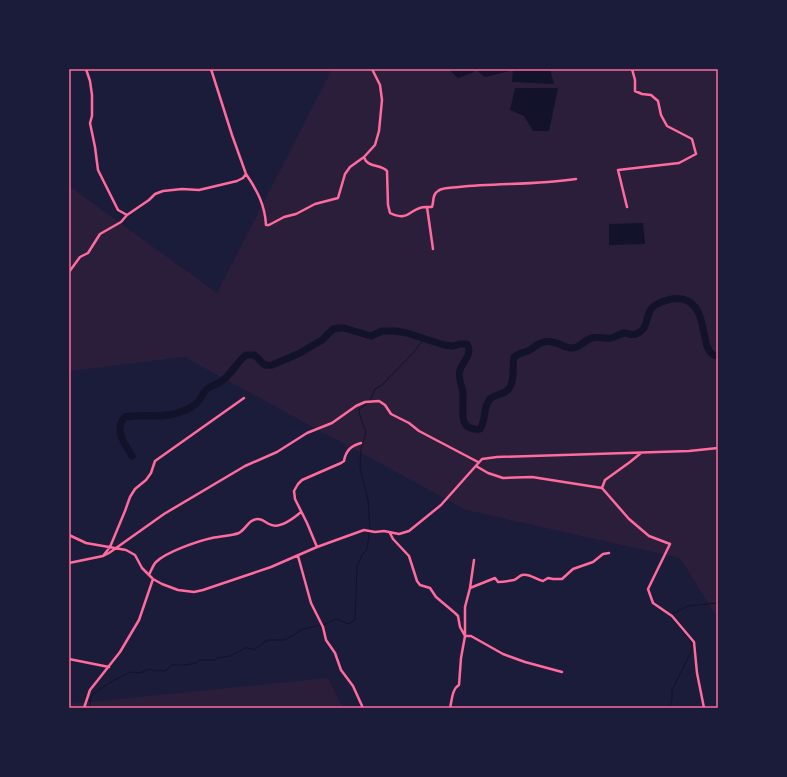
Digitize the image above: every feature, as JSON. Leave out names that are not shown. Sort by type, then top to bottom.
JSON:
[{"type":"street","points":[[86,69],[91,88],[92,107],[90,123],[96,147],[98,170],[118,210],[127,215]]},
{"type":"street","points":[[211,69],[246,174],[258,191],[266,215],[266,224],[269,225],[284,217],[296,214],[315,204],[338,198],[345,174],[350,167],[364,157],[374,145],[379,131],[382,100],[380,85],[372,69]]},
{"type":"street","points":[[626,207],[618,170],[679,163],[696,154],[692,139],[666,126],[661,115],[658,101],[652,95],[635,92],[635,80],[632,69]]},
{"type":"street","points":[[364,157],[365,161],[369,164],[384,168],[388,171],[388,205],[390,213],[401,217],[418,208],[432,207],[434,195],[436,191],[441,189],[467,186],[553,182],[576,179]]},
{"type":"street","points":[[69,272],[80,257],[88,253],[100,234],[121,222],[127,215],[155,194],[172,190],[199,190],[237,181],[243,178],[246,174]]},
{"type":"street","points":[[427,207],[433,249]]},
{"type":"street","points":[[103,556],[110,547],[130,497],[135,489],[146,480],[151,473],[155,461],[167,451],[244,398]]},
{"type":"street","points":[[69,563],[103,556],[164,514],[245,466],[276,452],[307,433],[332,423],[356,406],[365,402],[379,400],[386,405],[391,414],[409,423],[419,432],[477,464],[488,473],[503,478],[532,477],[602,488],[629,519],[649,536],[670,544],[648,590],[653,603],[672,616],[694,642],[697,673],[704,708]]},
{"type":"street","points":[[317,547],[294,495],[298,484],[309,476],[344,461],[345,455],[350,447],[361,442]]},
{"type":"street","points":[[69,535],[86,543],[126,550],[134,555],[142,568],[153,580],[178,590],[194,592],[271,567],[317,547],[364,530],[375,532],[384,531],[399,534],[409,531],[441,505],[482,459],[497,457],[640,453],[718,448]]},
{"type":"street","points":[[602,488],[605,480],[640,453]]},
{"type":"street","points":[[149,575],[155,563],[163,556],[210,539],[240,532],[256,519],[263,520],[269,525],[274,526],[285,523],[301,512]]},
{"type":"street","points":[[390,532],[394,539],[409,556],[417,581],[420,585],[430,588],[436,597],[455,612],[458,616],[460,627],[465,636]]},
{"type":"street","points":[[470,588],[495,578],[498,582],[503,582],[513,580],[523,575],[531,576],[537,580],[543,581],[548,578],[562,579],[573,569],[592,562],[603,554],[609,553]]},
{"type":"street","points":[[298,556],[311,603],[324,627],[326,640],[335,653],[341,670],[353,686],[363,708]]},
{"type":"street","points":[[450,708],[453,691],[456,686],[459,685],[461,658],[465,636],[465,607],[470,588],[474,560]]},
{"type":"street","points":[[84,708],[90,690],[120,652],[139,620],[153,580]]},
{"type":"street","points":[[465,636],[471,636],[503,654],[525,662],[562,672]]},
{"type":"street","points":[[69,659],[109,667]]},
{"type":"shaded area","points":[[332,69],[718,69],[718,619],[680,558],[466,510],[184,357],[69,371],[69,186],[217,293]]},
{"type":"shaded area","points":[[448,69],[473,69],[474,72],[458,78]]},
{"type":"shaded area","points":[[477,69],[510,69],[510,71],[485,77],[477,71]]},
{"type":"shaded area","points":[[513,69],[550,69],[554,84],[512,82]]},
{"type":"shaded area","points":[[515,88],[558,88],[549,131],[533,131],[524,116],[510,110]]},
{"type":"shaded area","points":[[643,223],[645,244],[609,245],[609,224]]},
{"type":"shaded area","points":[[328,678],[343,708],[69,708],[69,704]]},
{"type":"waterway","points":[[132,456],[121,437],[120,432],[120,427],[125,417],[168,415],[185,410],[198,402],[207,389],[221,382],[246,355],[254,355],[264,364],[272,365],[300,353],[322,340],[333,329],[344,328],[371,336],[382,331],[396,331],[444,345],[453,346],[467,344],[469,351],[460,370],[459,376],[463,391],[463,418],[468,427],[473,429],[480,429],[483,422],[486,405],[490,399],[508,390],[512,384],[514,357],[528,351],[540,343],[545,342],[573,348],[594,337],[612,338],[624,333],[634,335],[640,332],[645,326],[649,312],[653,306],[665,301],[682,299],[691,303],[697,310],[701,320],[708,348],[712,354],[718,356]]},
{"type":"waterway","points":[[370,400],[375,389],[382,385],[425,339]]},
{"type":"waterway","points":[[90,708],[90,700],[93,694],[130,672],[140,673],[150,669],[154,671],[165,671],[172,665],[186,665],[196,663],[200,660],[215,660],[230,656],[245,648],[254,650],[267,640],[285,640],[303,629],[326,624],[337,619],[348,624],[355,620],[357,566],[362,555],[367,549],[370,527],[368,500],[360,468],[361,449],[366,432],[359,409],[368,403]]},
{"type":"waterway","points":[[672,614],[688,606],[718,603]]},
{"type":"waterway","points":[[669,708],[672,701],[672,690],[691,652],[692,646],[691,641],[671,617]]}]
